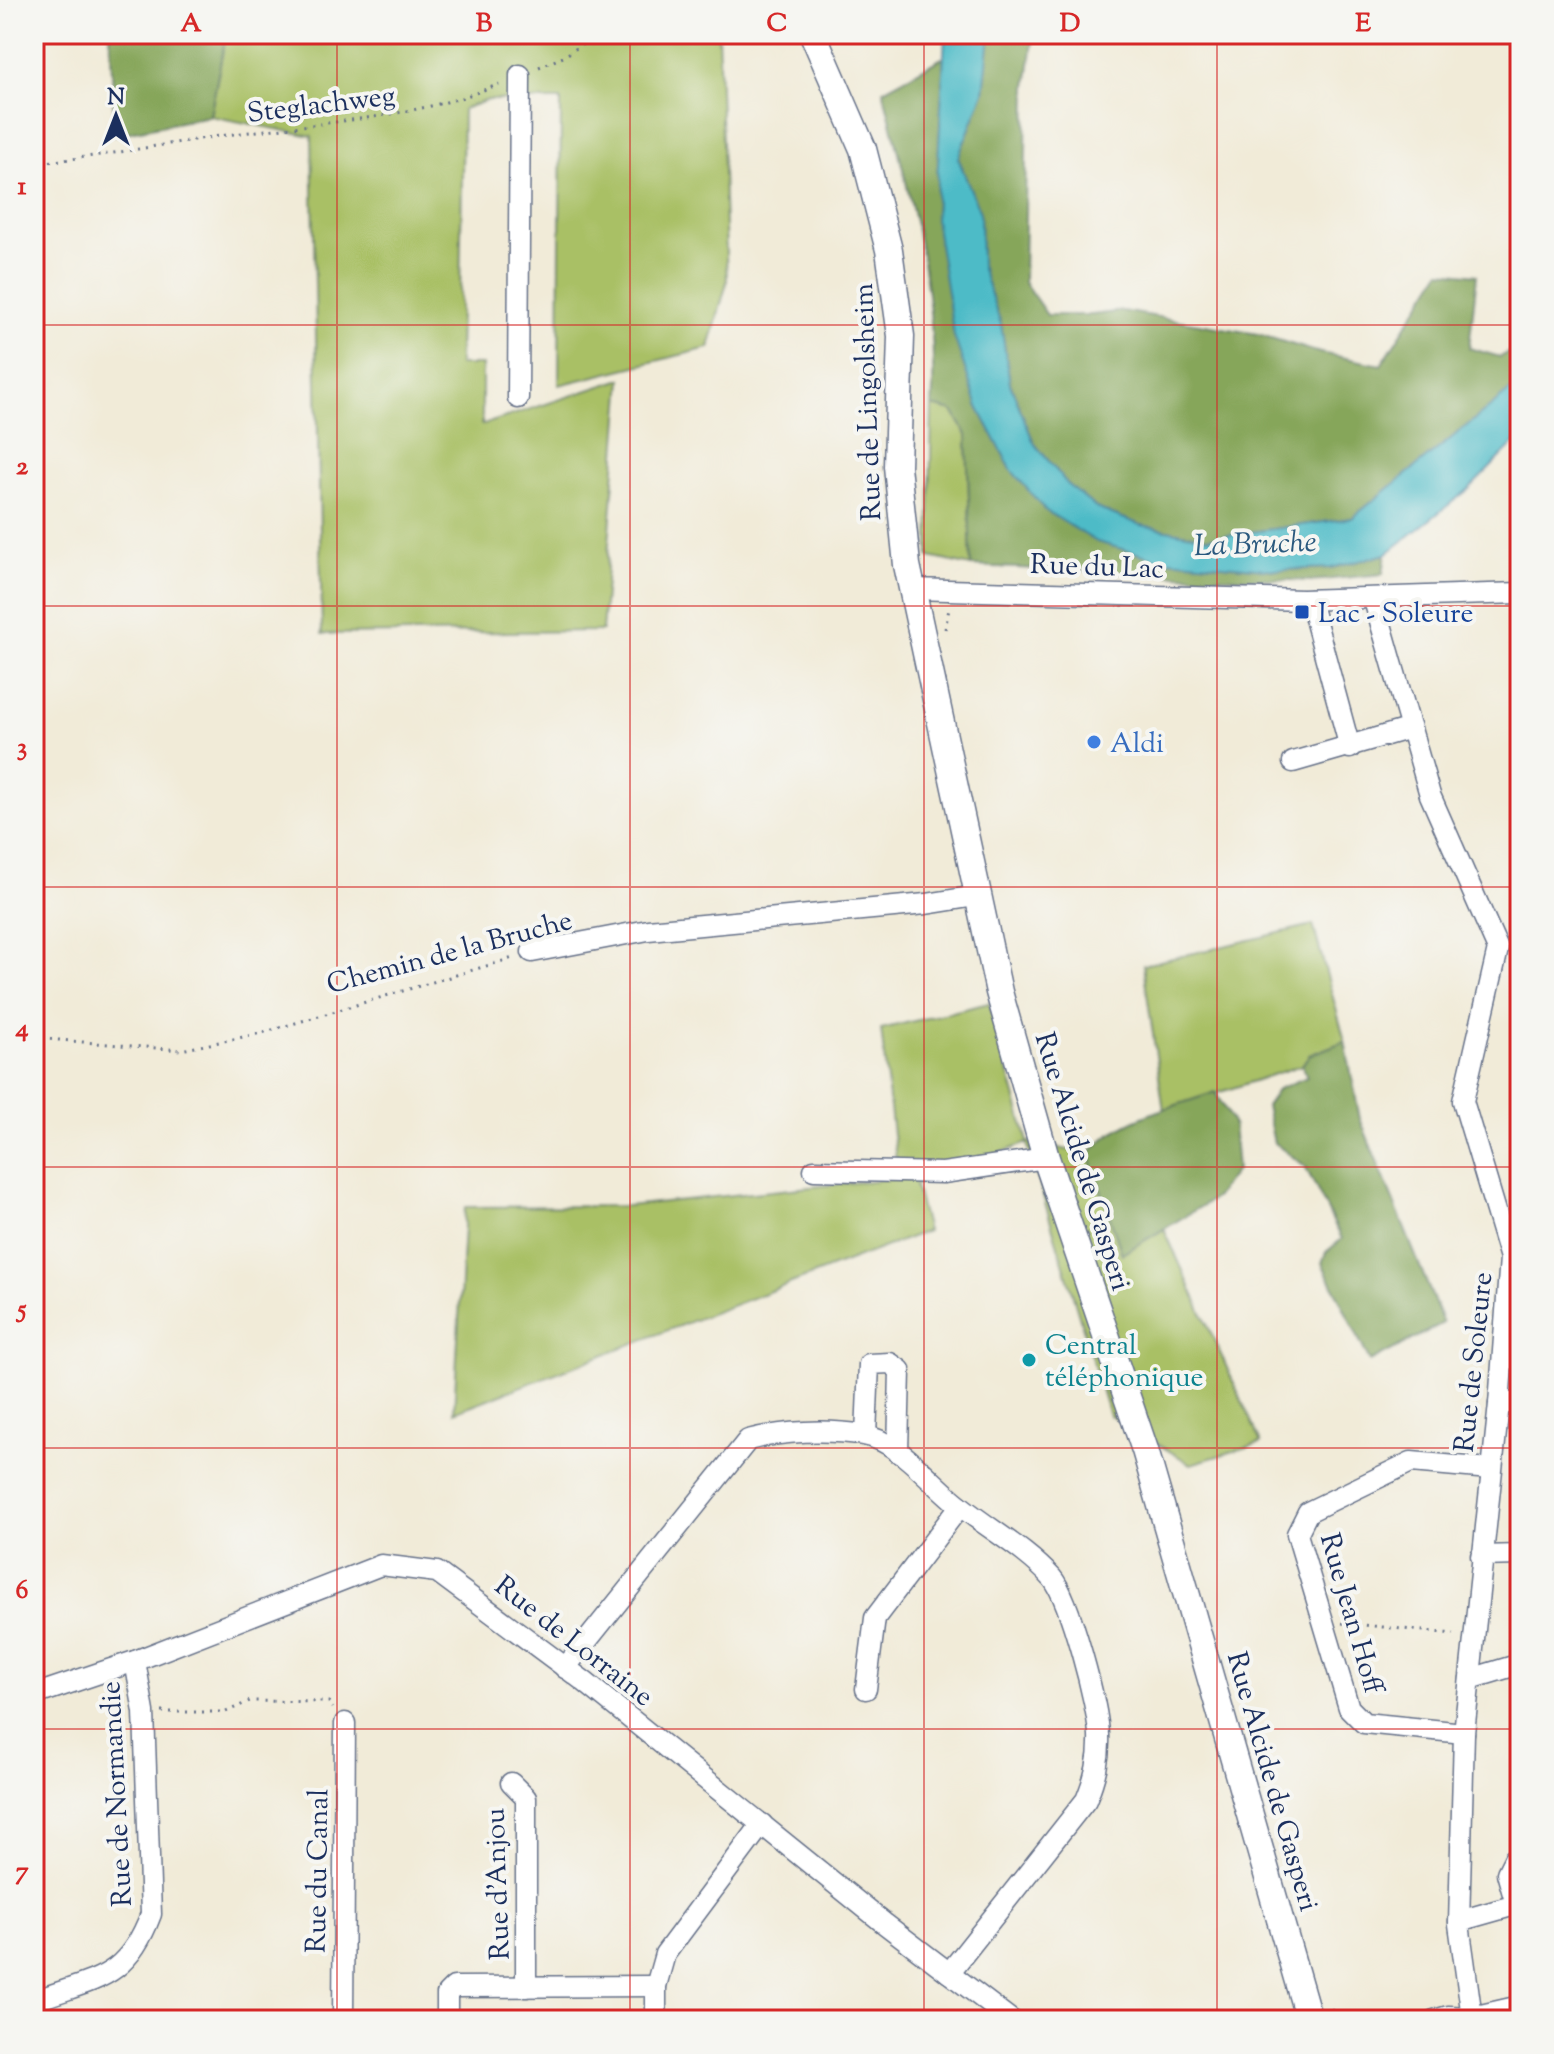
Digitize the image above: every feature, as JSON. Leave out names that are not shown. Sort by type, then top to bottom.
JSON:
[{"type":"main road","name":"Rue de Lingolsheim","points":[[813,34],[863,149],[894,274],[901,336],[899,499],[912,589]]},
{"type":"main road","name":"Rue Alcide de Gasperi","points":[[912,589],[976,896],[1046,1158],[1145,1450],[1316,2012]]},
{"type":"street","points":[[518,398],[520,75]]},
{"type":"street","name":"Rue du Lac","points":[[912,589],[951,587],[1310,600],[1520,593]]},
{"type":"street","points":[[1310,600],[1350,748]]},
{"type":"street","name":"Rue de Soleure","points":[[1374,600],[1430,795],[1498,949],[1463,1101],[1510,1258],[1510,1403],[1490,1469],[1464,1733],[1459,1921],[1470,2019]]},
{"type":"street","points":[[1293,762],[1411,728]]},
{"type":"street","name":"Chemin de la Bruche","points":[[532,952],[648,930],[926,904],[976,896]]},
{"type":"street","points":[[814,1170],[943,1173],[1046,1158]]},
{"type":"street","points":[[866,1435],[869,1364],[890,1363],[900,1370],[898,1452]]},
{"type":"street","points":[[565,1668],[748,1440],[773,1433],[866,1435],[898,1452],[960,1506],[1035,1562],[1060,1590],[1088,1680],[1099,1733],[1097,1772],[1086,1800],[949,1973]]},
{"type":"street","name":"Rue Jean Hoff","points":[[1464,1733],[1364,1723],[1349,1708],[1297,1534],[1308,1512],[1411,1462],[1490,1469]]},
{"type":"street","points":[[866,1689],[875,1618],[960,1506]]},
{"type":"street","points":[[1481,1556],[1520,1555]]},
{"type":"street","name":"Rue de Lorraine","points":[[34,1695],[135,1661],[344,1576],[381,1565],[437,1572],[565,1668],[1011,2020]]},
{"type":"street","name":"Rue de Normandie","points":[[34,2001],[117,1970],[140,1943],[151,1914],[144,1712],[135,1661]]},
{"type":"street","points":[[1470,1679],[1520,1664]]},
{"type":"street","name":"Rue du Canal","points":[[343,2020],[345,1723]]},
{"type":"street","name":"Rue d'Anjou","points":[[511,1783],[526,1798],[526,1987]]},
{"type":"street","points":[[656,2020],[656,1986],[665,1954],[762,1824]]},
{"type":"street","points":[[1459,1921],[1512,1906],[1515,1901],[1507,1873],[1514,1859],[1520,1857]]},
{"type":"street","name":"Rue d'Anjou","points":[[447,2020],[447,1994],[454,1987],[656,1986]]},
{"type":"street","points":[[1434,2020],[1448,2016],[1470,2019],[1520,2006]]},
{"type":"path","name":"Steglachweg","points":[[34,163],[104,157],[229,135],[418,110],[477,93],[563,57],[598,34]]},
{"type":"path","points":[[942,638],[951,587]]},
{"type":"path","name":"Chemin de la Bruche","points":[[34,1038],[181,1050],[262,1033],[532,952]]},
{"type":"path","points":[[1325,1625],[1337,1622],[1474,1636]]},
{"type":"path","points":[[144,1712],[226,1712],[250,1701],[329,1702],[345,1723]]},
{"type":"path","points":[[1316,2012],[1348,2020]]},
{"type":"green space","points":[[110,34],[226,34],[210,116],[115,135]]},
{"type":"green space","points":[[226,34],[718,34],[727,282],[709,348],[559,385],[561,100],[488,100],[463,109],[459,365],[482,365],[482,425],[622,379],[602,631],[322,634],[312,136],[210,116]]},
{"type":"green space","points":[[990,34],[1034,34],[1027,87],[1024,282],[1047,315],[1123,311],[1258,334],[1320,353],[1381,365],[1441,271],[1477,275],[1469,348],[1500,357],[1520,347],[1520,383],[1352,518],[1208,538],[1141,525],[1096,508],[1069,486],[1034,443],[1010,383],[1001,324],[981,266],[980,213],[958,158],[984,92]]},
{"type":"green space","points":[[944,57],[935,219],[978,407],[1012,471],[1158,559],[1277,570],[1331,568],[1386,554],[1383,574],[1312,581],[971,566],[967,435],[953,411],[932,406],[933,366],[927,286],[912,207],[883,90]]},
{"type":"green space","points":[[932,406],[953,411],[967,435],[971,566],[929,557]]},
{"type":"green space","points":[[1313,925],[1345,1041],[1309,1055],[1302,1065],[1164,1111],[1143,965]]},
{"type":"green space","points":[[989,1003],[1028,1142],[1089,1154],[1122,1254],[1164,1229],[1261,1443],[1191,1464],[1109,1415],[1027,1143],[915,1185],[927,1231],[454,1412],[465,1207],[627,1206],[898,1178],[881,1029]]},
{"type":"green space","points":[[1345,1041],[1360,1119],[1443,1323],[1370,1362],[1322,1263],[1326,1252],[1342,1239],[1305,1166],[1274,1143],[1266,1106],[1278,1089],[1307,1077],[1302,1065],[1309,1055]]},
{"type":"green space","points":[[1215,1092],[1233,1123],[1237,1169],[1215,1198],[1122,1254],[1089,1154],[1101,1141],[1130,1122]]},
{"type":"water","name":"La Bruche","points":[[945,34],[990,34],[984,92],[958,158],[980,213],[981,266],[1001,324],[1010,384],[1034,443],[1069,486],[1096,508],[1141,525],[1208,538],[1352,518],[1520,383],[1520,438],[1469,489],[1386,554],[1331,568],[1277,570],[1158,559],[1097,542],[1046,511],[1012,471],[978,407],[954,336],[935,219]]},
{"type":"place","name":"Lac - Soleure","points":[[1302,612]]},
{"type":"place","name":"Aldi","points":[[1094,742]]},
{"type":"place","name":"Central téléphonique","points":[[1029,1360]]}]
